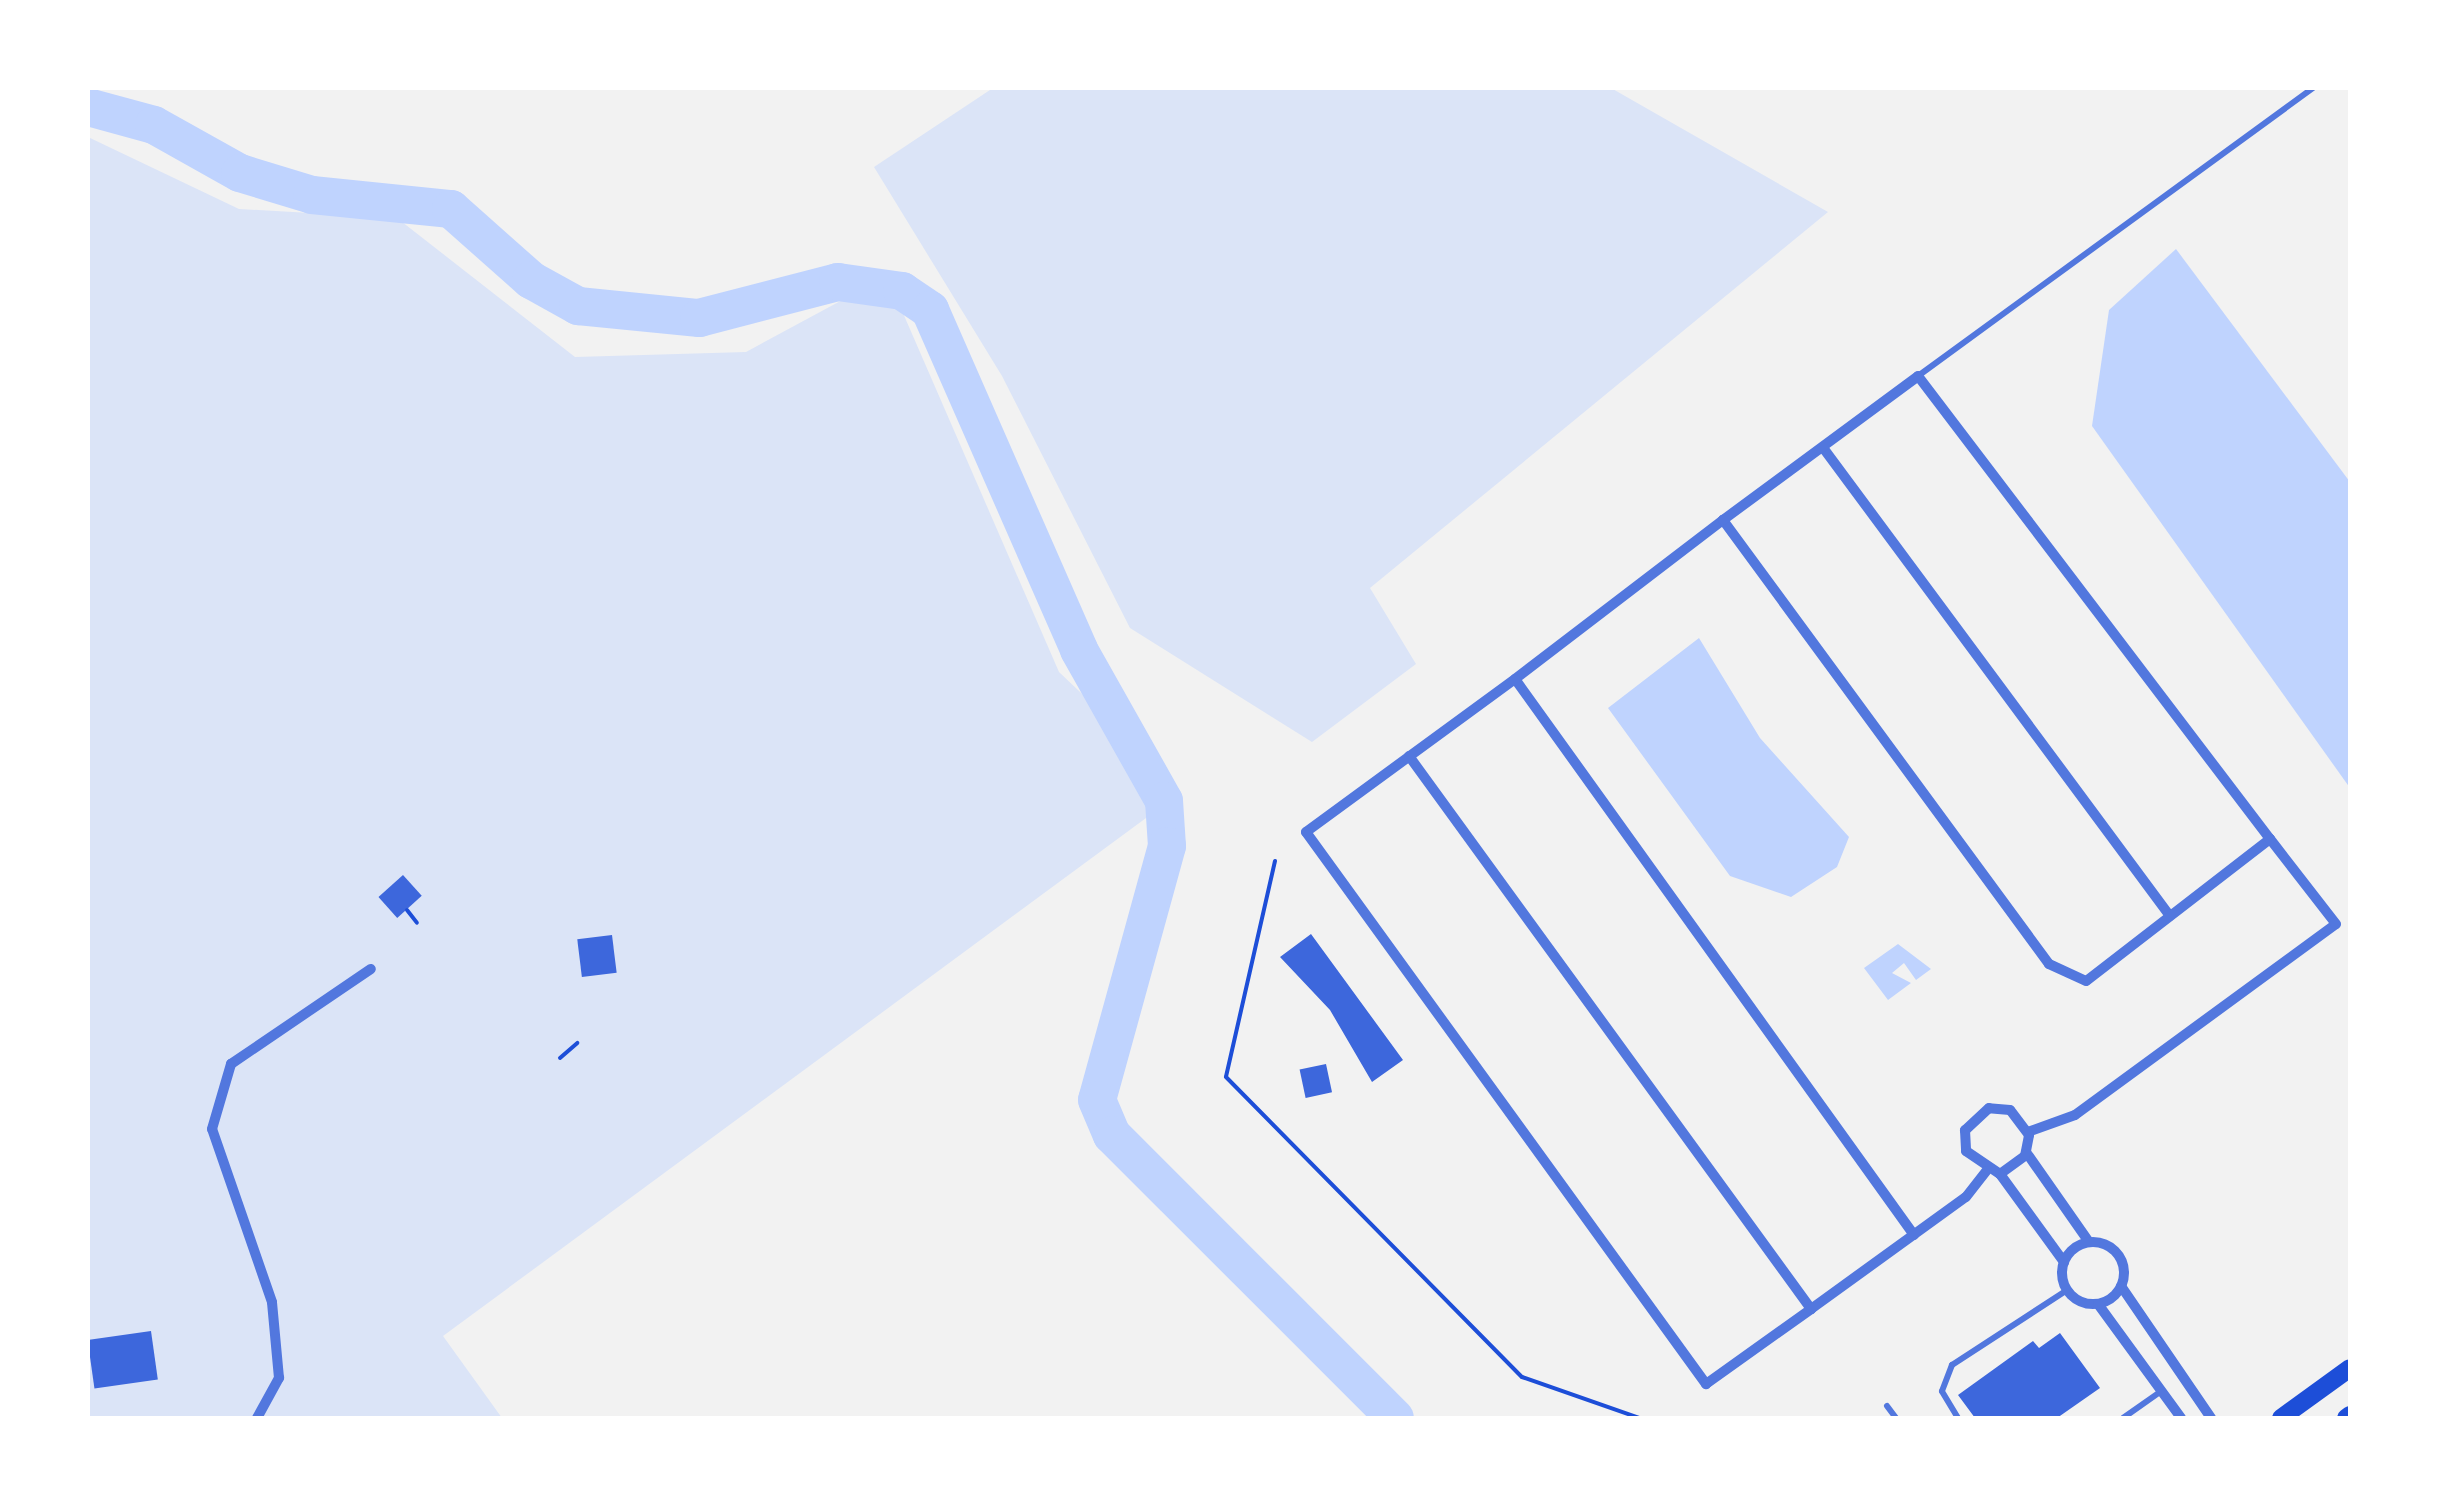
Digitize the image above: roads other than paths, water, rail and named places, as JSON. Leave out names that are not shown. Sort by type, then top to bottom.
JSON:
[{"type":"main road","points":[[2281,1418],[2350,1368]]},
{"type":"street","points":[[1986,1171],[1914,1235],[1706,1384],[1306,832],[1918,376],[2336,924],[2075,1116],[2028,1132]]},
{"type":"street","points":[[1824,449],[2170,916]]},
{"type":"street","points":[[1723,520],[2048,964],[2086,981],[2270,839]]},
{"type":"street","points":[[1514,679],[1914,1235]]},
{"type":"street","points":[[1409,756],[1811,1309]]},
{"type":"street","points":[[257,1418],[278,1378],[272,1302],[212,1129],[231,1064],[371,969]]},
{"type":"street","points":[[2181,1418],[2098,1304],[2067,1290],[2064,1262],[2000,1174],[1986,1171],[1964,1140],[1978,1113],[2010,1110],[2028,1132],[2026,1152],[2089,1242],[2116,1252],[2122,1286],[2210,1418]]},
{"type":"street","points":[[2000,1174],[2026,1152]]},
{"type":"street","points":[[2064,1262],[2089,1242]]},
{"type":"street","points":[[2098,1304],[2122,1286]]},
{"type":"lane","points":[[1918,376],[2313,88]]},
{"type":"lane","points":[[1958,1418],[1942,1392],[1952,1365],[2067,1290]]},
{"type":"lane","points":[[2123,1418],[2160,1392]]},
{"type":"lane","points":[[1887,1406],[1896,1418]]},
{"type":"water","points":[[2176,249],[2350,482],[2350,788],[2092,426],[2109,310]]},
{"type":"water","points":[[1699,638],[1760,738],[1849,837],[1837,867],[1791,897],[1730,876],[1608,708]]},
{"type":"water","points":[[1898,944],[1931,969],[1916,980],[1904,963],[1892,973],[1911,983],[1888,1000],[1864,968]]},
{"type":"waterway","points":[[88,107],[154,125],[240,173],[312,195],[451,209],[531,280],[578,306],[699,318],[838,282],[902,291],[930,310],[1079,650],[1164,801],[1167,846],[1097,1100],[1112,1135],[1395,1418]]}]
